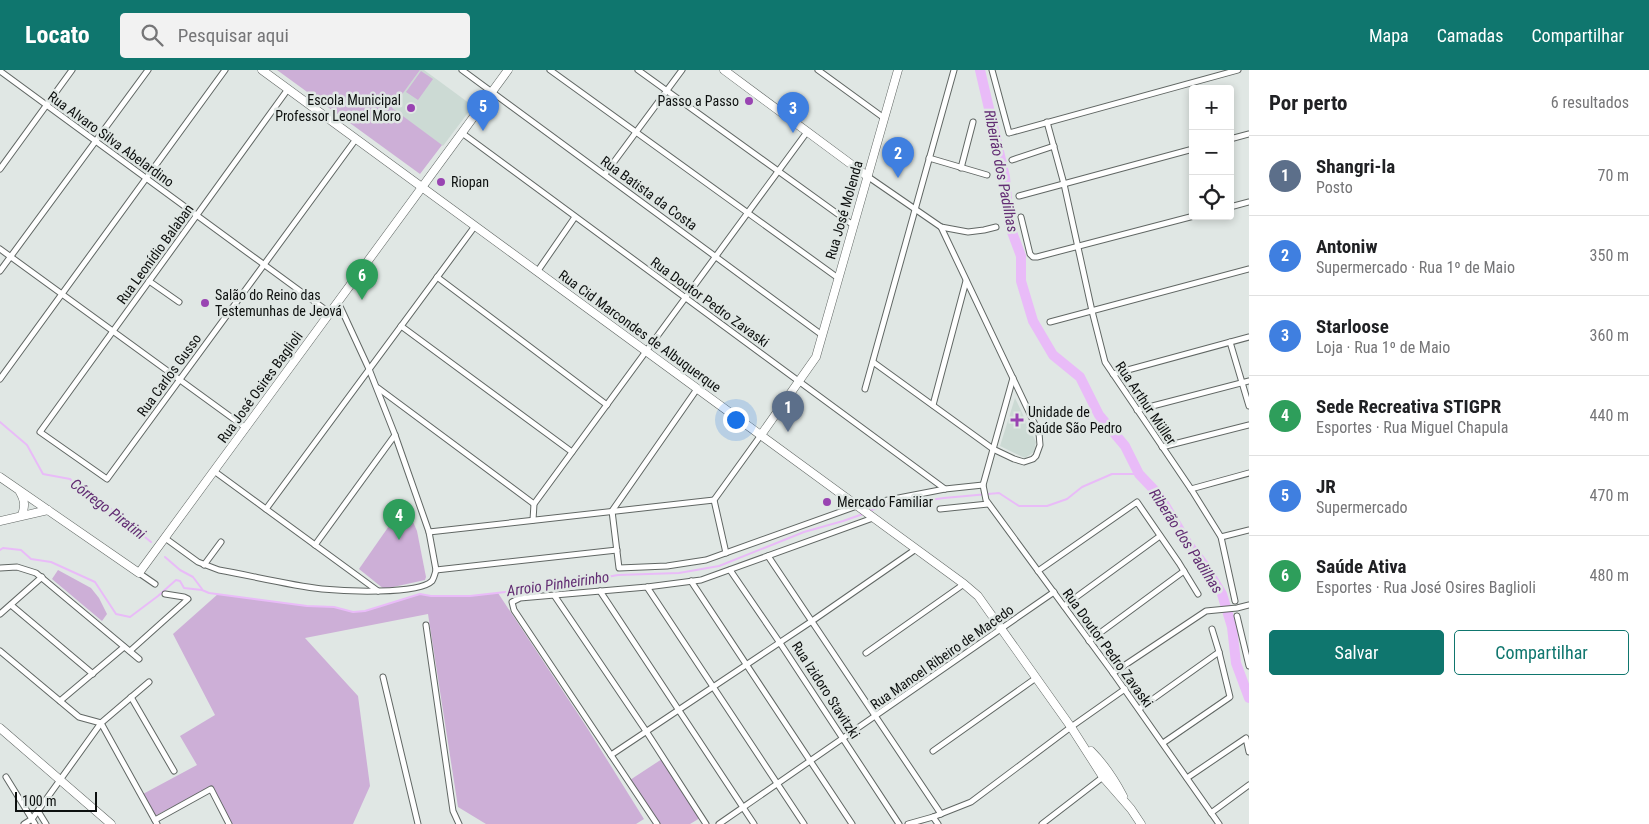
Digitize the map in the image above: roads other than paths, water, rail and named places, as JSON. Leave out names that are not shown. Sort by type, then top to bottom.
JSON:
[{"type":"street","points":[[0,169],[72,70]]},
{"type":"street","points":[[0,271],[148,70]]},
{"type":"street","points":[[0,379],[225,70]]},
{"type":"street","name":"Rua Cid Marcondes de Albuquerque","points":[[262,70],[978,596],[1082,742],[1103,777],[1141,824]]},
{"type":"street","name":"Rua Batista da Costa","points":[[462,70],[822,335]]},
{"type":"street","name":"Rua José Osires Baglioli","points":[[139,573],[508,70]]},
{"type":"street","points":[[550,70],[838,278]]},
{"type":"street","points":[[638,70],[853,225]]},
{"type":"street","points":[[605,174],[682,70]]},
{"type":"street","points":[[724,70],[867,176],[941,227],[968,232],[996,227]]},
{"type":"street","points":[[818,70],[884,118]]},
{"type":"street","name":"Rua José Molenda","points":[[799,382],[816,357],[898,70]]},
{"type":"street","points":[[865,388],[954,70]]},
{"type":"street","points":[[992,70],[1009,132],[1238,70]]},
{"type":"street","name":"Rua Alvaro Silva Abelardino","points":[[0,71],[330,313]]},
{"type":"street","name":"Rua Leonídio Balaban","points":[[107,479],[40,432],[288,90]]},
{"type":"street","points":[[961,168],[973,122]]},
{"type":"street","name":"Rua Arthur Müller","points":[[1047,122],[1064,184],[1105,362],[1191,488],[1221,537],[1235,601]]},
{"type":"street","points":[[533,520],[534,504],[807,132]]},
{"type":"street","name":"Rua Doutor Pedro Zavaski","points":[[462,133],[945,489]]},
{"type":"street","points":[[1234,138],[1249,134]]},
{"type":"street","name":"Rua Carlos Gusso","points":[[107,479],[356,139]]},
{"type":"street","points":[[1012,160],[1054,146]]},
{"type":"street","points":[[1019,196],[1189,150]]},
{"type":"street","points":[[929,158],[987,175]]},
{"type":"street","points":[[1234,206],[1249,202]]},
{"type":"street","points":[[537,272],[575,217]]},
{"type":"street","points":[[1021,217],[1030,254],[1033,257],[1189,217]]},
{"type":"street","points":[[266,509],[475,226]]},
{"type":"street","points":[[873,362],[993,449],[1014,460],[1024,462],[1033,459],[1040,449],[1039,433],[941,227]]},
{"type":"street","points":[[0,250],[246,428]]},
{"type":"street","points":[[1050,322],[1249,269]]},
{"type":"street","points":[[438,277],[607,405]]},
{"type":"street","points":[[149,281],[179,302]]},
{"type":"street","points":[[933,405],[967,281]]},
{"type":"street","points":[[165,538],[204,565],[220,570],[322,589],[378,592],[418,587],[431,582],[436,570],[429,532],[395,435],[369,369],[338,302]]},
{"type":"street","points":[[401,326],[572,452]]},
{"type":"street","points":[[1113,374],[1249,337]]},
{"type":"street","points":[[1230,342],[1246,382],[1249,406]]},
{"type":"street","points":[[698,389],[612,511],[619,568],[668,566],[706,560],[778,533],[859,507],[945,489],[983,487],[1013,378]]},
{"type":"street","points":[[429,532],[714,500],[799,382]]},
{"type":"street","points":[[1137,410],[1246,382]]},
{"type":"street","points":[[376,387],[534,504]]},
{"type":"street","points":[[1162,447],[1249,425]]},
{"type":"street","points":[[315,545],[395,435]]},
{"type":"street","points":[[214,471],[378,592]]},
{"type":"street","points":[[1191,488],[1249,473]]},
{"type":"street","points":[[0,477],[155,584]]},
{"type":"street","name":"Rua Doutor Pedro Zavaski","points":[[983,487],[987,502],[1125,689],[1219,824]]},
{"type":"street","points":[[19,490],[24,502],[22,515]]},
{"type":"street","points":[[714,500],[726,553]]},
{"type":"street","points":[[940,509],[987,502]]},
{"type":"street","points":[[1038,571],[1137,502],[1198,594]]},
{"type":"street","points":[[0,521],[48,510]]},
{"type":"street","points":[[656,824],[514,610],[512,602],[520,598],[647,587],[701,580],[872,518]]},
{"type":"street","points":[[1221,537],[1249,530]]},
{"type":"street","points":[[1064,606],[1160,536]]},
{"type":"street","points":[[204,565],[221,542]]},
{"type":"street","points":[[611,754],[780,643],[916,549]]},
{"type":"street","points":[[436,570],[617,550]]},
{"type":"street","points":[[768,556],[940,814]]},
{"type":"street","points":[[0,568],[17,567],[29,570],[42,577],[140,659]]},
{"type":"street","name":"Rua Izidoro Stavitzki","points":[[730,570],[899,824]]},
{"type":"street","points":[[1089,641],[1184,571]]},
{"type":"street","points":[[0,614],[42,577]]},
{"type":"street","points":[[691,581],[852,824]]},
{"type":"street","points":[[866,653],[964,584]]},
{"type":"street","points":[[647,587],[804,824]]},
{"type":"street","points":[[600,591],[754,824]]},
{"type":"street","name":"Rua Manoel Ribeiro de Macedo","points":[[719,824],[1002,630],[1054,592]]},
{"type":"street","points":[[130,651],[188,599],[165,594]]},
{"type":"street","points":[[554,595],[706,824]]},
{"type":"street","points":[[11,605],[92,674]]},
{"type":"street","points":[[1113,673],[1206,611],[1249,605]]},
{"type":"street","points":[[1238,616],[1249,666]]},
{"type":"street","points":[[426,625],[453,810],[459,824]]},
{"type":"street","points":[[1163,743],[1230,697],[1212,629]]},
{"type":"street","points":[[60,701],[124,647]]},
{"type":"street","points":[[0,651],[79,717],[101,723],[156,822],[211,789],[229,824]]},
{"type":"street","points":[[1139,709],[1219,652]]},
{"type":"street","points":[[383,677],[418,824]]},
{"type":"street","points":[[933,751],[1036,678]]},
{"type":"street","points":[[34,822],[38,811],[101,723],[149,682]]},
{"type":"street","points":[[908,824],[933,817],[971,802],[1125,689]]},
{"type":"street","points":[[131,697],[174,771]]},
{"type":"street","points":[[0,728],[60,779],[103,820],[111,824]]},
{"type":"street","points":[[1187,778],[1246,738],[1249,752]]},
{"type":"street","name":"Rua Cid Marcondes de Albuquerque","points":[[1082,742],[1101,760],[1115,780],[1131,810]]},
{"type":"street","points":[[6,777],[34,822]]},
{"type":"street","points":[[1042,824],[1103,777]]},
{"type":"street","points":[[1211,813],[1249,785]]},
{"type":"street","points":[[38,811],[46,824]]},
{"type":"street","points":[[933,817],[938,824]]},
{"type":"street","points":[[24,824],[34,822]]},
{"type":"waterway","name":"Ribeirão dos Padilhas","points":[[980,70],[1005,177],[1009,224],[1021,256],[1021,281],[1033,321],[1053,355],[1080,377],[1099,415],[1125,446],[1139,474],[1159,495],[1188,544],[1205,566],[1222,594],[1232,627],[1236,663],[1249,698]]},
{"type":"waterway","name":"Córrego Piratini","points":[[0,422],[27,445],[43,474],[70,479],[84,495],[105,504],[151,542]]},
{"type":"waterway","name":"Arroio Pinheirinho","points":[[869,511],[880,507],[944,498],[999,493],[1019,506],[1047,506],[1067,499],[1082,487],[1112,474],[1139,474]]},
{"type":"waterway","name":"Arroio Pinheirinho","points":[[0,550],[3,548],[21,550],[31,559],[51,562],[95,582],[116,614],[130,617],[176,580],[180,581],[184,588],[202,590],[209,593],[307,606],[334,607],[353,612],[365,611],[420,594],[431,596],[470,596],[550,587],[618,575],[679,573],[719,566],[804,532],[863,514]]},
{"type":"waterway","name":"Córrego Piratini","points":[[165,557],[180,570],[193,577],[202,589]]},
{"type":"place","name":"Passo a Passo","points":[[749,101]]},
{"type":"place","name":"Escola Municipal Professor Leonel Moro","points":[[411,108]]},
{"type":"place","name":"JR","points":[[483,131]]},
{"type":"place","name":"Starloose","points":[[793,133]]},
{"type":"place","name":"Antoniw","points":[[898,178]]},
{"type":"place","name":"Riopan","points":[[441,182]]},
{"type":"place","name":"Saúde Ativa","points":[[362,300]]},
{"type":"place","name":"Salão do Reino das Testemunhas de Jeová","points":[[205,303]]},
{"type":"place","name":"Unidade de Saúde São Pedro","points":[[1017,420]]},
{"type":"place","name":"Shangri-la","points":[[788,432]]},
{"type":"place","name":"Mercado Familiar","points":[[827,502]]},
{"type":"place","name":"Sede Recreativa STIGPR","points":[[399,540]]},
{"type":"water label","name":"Riberão dos Padilhas","points":[[1186,541]]}]
